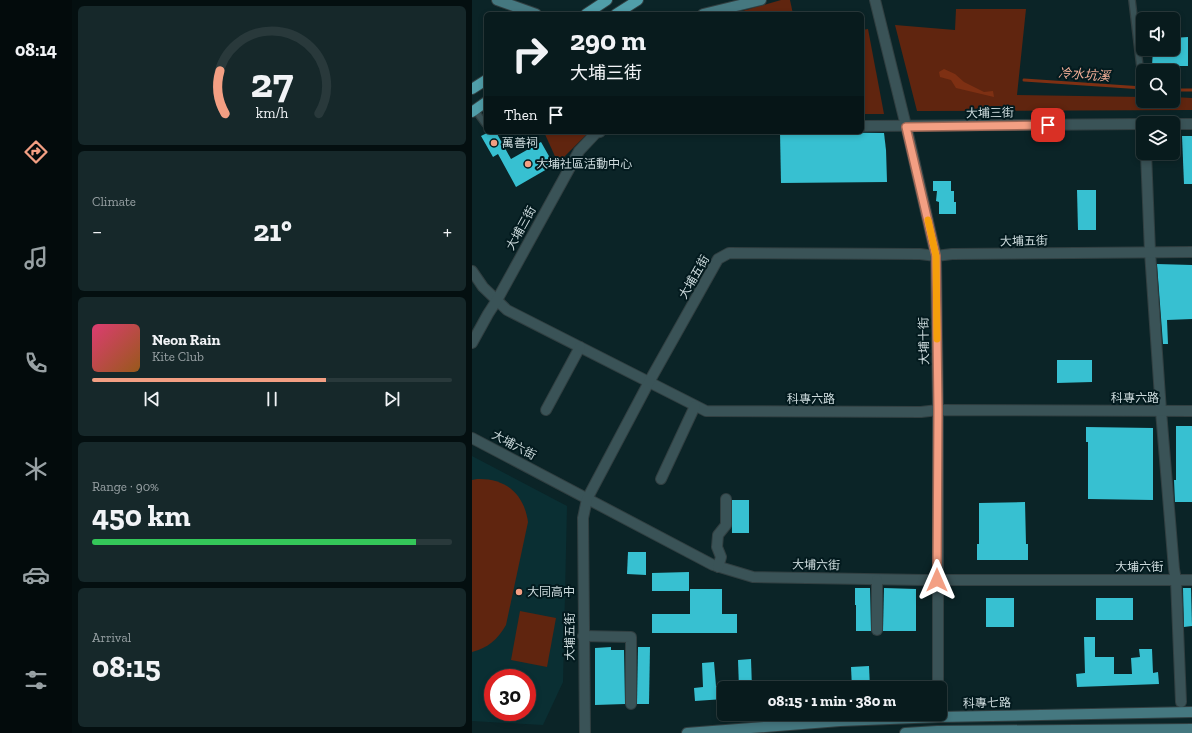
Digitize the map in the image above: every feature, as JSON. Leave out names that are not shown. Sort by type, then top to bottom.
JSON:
[{"type":"main road","points":[[589,12],[607,0]]},
{"type":"main road","points":[[619,12],[638,0]]},
{"type":"main road","points":[[472,89],[484,81]]},
{"type":"main road","points":[[473,111],[484,103]]},
{"type":"street","points":[[711,12],[761,0]]},
{"type":"street","name":"大埔十街","points":[[875,0],[936,256],[938,410],[938,681]]},
{"type":"street","points":[[502,1],[531,12]]},
{"type":"street","name":"大埔三街","points":[[864,126],[906,127],[1136,124]]},
{"type":"street","points":[[1180,124],[1192,124]]},
{"type":"street","name":"大埔三街","points":[[472,343],[578,151],[595,134]]},
{"type":"street","points":[[1146,160],[1151,242],[1150,252],[1161,411],[1176,580],[1181,702]]},
{"type":"street","name":"大埔五街","points":[[585,733],[583,518],[587,499],[649,382],[718,259],[729,252],[920,254],[936,256],[952,254],[1192,252]]},
{"type":"street","name":"科專六路","points":[[472,271],[483,287],[507,310],[706,411],[1192,411]]},
{"type":"street","points":[[546,410],[580,347]]},
{"type":"street","points":[[661,479],[695,406]]},
{"type":"street","name":"大埔六街","points":[[472,438],[713,565],[753,577],[877,580],[1192,580]]},
{"type":"street","points":[[718,567],[721,557],[717,548],[718,534],[726,525],[726,499]]},
{"type":"street","points":[[877,580],[877,630]]},
{"type":"street","points":[[583,636],[632,638],[630,704]]},
{"type":"street","name":"科專七路","points":[[947,716],[1192,712]]},
{"type":"street","name":"科專七路","points":[[687,733],[840,721]]},
{"type":"street","points":[[937,732],[938,721]]},
{"type":"street","points":[[905,733],[1143,731],[1192,729]]},
{"type":"lane","points":[[1132,0],[1140,64]]},
{"type":"lane","points":[[473,111],[484,123]]},
{"type":"shaded area","points":[[781,0],[790,0],[793,12],[739,12]]},
{"type":"shaded area","points":[[956,9],[1026,9],[1017,95],[1136,97],[1136,108],[1180,108],[1180,97],[1192,98],[1192,110],[917,111],[895,25],[955,30]]},
{"type":"shaded area","points":[[868,29],[884,114],[864,114],[864,30]]},
{"type":"shaded area","points":[[944,69],[955,74],[964,82],[984,92],[993,91],[994,97],[956,88],[951,80],[940,77],[939,72]]},
{"type":"shaded area","points":[[545,134],[587,134],[558,163]]},
{"type":"shaded area","name":"大同高中","points":[[472,456],[567,506],[563,682],[543,725],[472,721]]},
{"type":"shaded area","points":[[472,480],[497,481],[512,490],[522,503],[528,522],[506,625],[500,635],[492,642],[483,648],[472,652]]},
{"type":"shaded area","points":[[520,611],[556,618],[547,667],[511,660]]},
{"type":"building","points":[[1188,37],[1188,66],[1180,66],[1180,64],[1152,64],[1153,56],[1180,56],[1180,38]]},
{"type":"building","points":[[884,133],[887,182],[781,183],[780,134]]},
{"type":"building","name":"大埔社區活動中心","points":[[485,134],[497,134],[511,159],[541,142],[554,165],[516,187],[498,154],[493,157],[481,136]]},
{"type":"building","points":[[1182,136],[1192,136],[1192,184],[1184,184]]},
{"type":"building","points":[[933,181],[951,181],[951,191],[954,191],[954,202],[956,202],[956,214],[939,214],[939,202],[936,201],[937,191],[933,191]]},
{"type":"building","points":[[1077,190],[1096,190],[1096,230],[1078,230]]},
{"type":"building","points":[[1157,264],[1192,265],[1192,319],[1167,320],[1168,344],[1163,344]]},
{"type":"building","points":[[1057,360],[1092,360],[1092,382],[1057,383]]},
{"type":"building","points":[[1176,426],[1192,426],[1192,502],[1175,502],[1174,480],[1176,480]]},
{"type":"building","points":[[1086,427],[1153,428],[1153,500],[1088,499],[1088,442],[1086,442]]},
{"type":"building","points":[[732,500],[749,500],[749,533],[732,533]]},
{"type":"building","points":[[1025,502],[1028,560],[977,560],[977,544],[979,544],[979,503]]},
{"type":"building","points":[[628,552],[646,552],[646,575],[627,574]]},
{"type":"building","points":[[689,572],[689,591],[652,591],[652,573]]},
{"type":"building","points":[[855,588],[870,588],[871,631],[856,631]]},
{"type":"building","points":[[884,588],[916,589],[916,631],[883,631]]},
{"type":"building","points":[[1183,588],[1191,588],[1192,626],[1184,627]]},
{"type":"building","points":[[690,589],[722,589],[722,614],[737,614],[737,633],[652,633],[652,614],[690,614]]},
{"type":"building","points":[[986,598],[1014,598],[1014,627],[986,627]]},
{"type":"building","points":[[1096,598],[1133,598],[1133,620],[1096,620]]},
{"type":"building","points":[[1084,637],[1095,637],[1095,657],[1114,657],[1114,674],[1132,674],[1131,658],[1140,657],[1139,649],[1152,649],[1153,673],[1158,672],[1159,684],[1077,687],[1076,674],[1085,673]]},
{"type":"building","points":[[611,647],[611,650],[624,650],[625,704],[595,705],[595,648]]},
{"type":"building","points":[[638,647],[650,647],[649,704],[637,704]]},
{"type":"building","points":[[751,659],[752,681],[739,681],[738,660]]},
{"type":"building","points":[[714,662],[717,699],[695,701],[694,688],[703,687],[702,663]]},
{"type":"building","points":[[869,666],[870,681],[852,681],[851,667]]},
{"type":"waterway","name":"冷水坑溪","points":[[1024,80],[1136,88]]},
{"type":"waterway","name":"冷水坑溪","points":[[1180,90],[1192,90]]},
{"type":"slow traffic","points":[[928,220],[936,256],[937,339]]},
{"type":"place","name":"萬善祠","points":[[494,143]]},
{"type":"place","name":"大埔社區活動中心","points":[[528,164]]},
{"type":"place","name":"大同高中","points":[[519,592]]},
{"type":"route","points":[[937,580],[938,410],[936,256],[906,127],[1048,125]]}]
